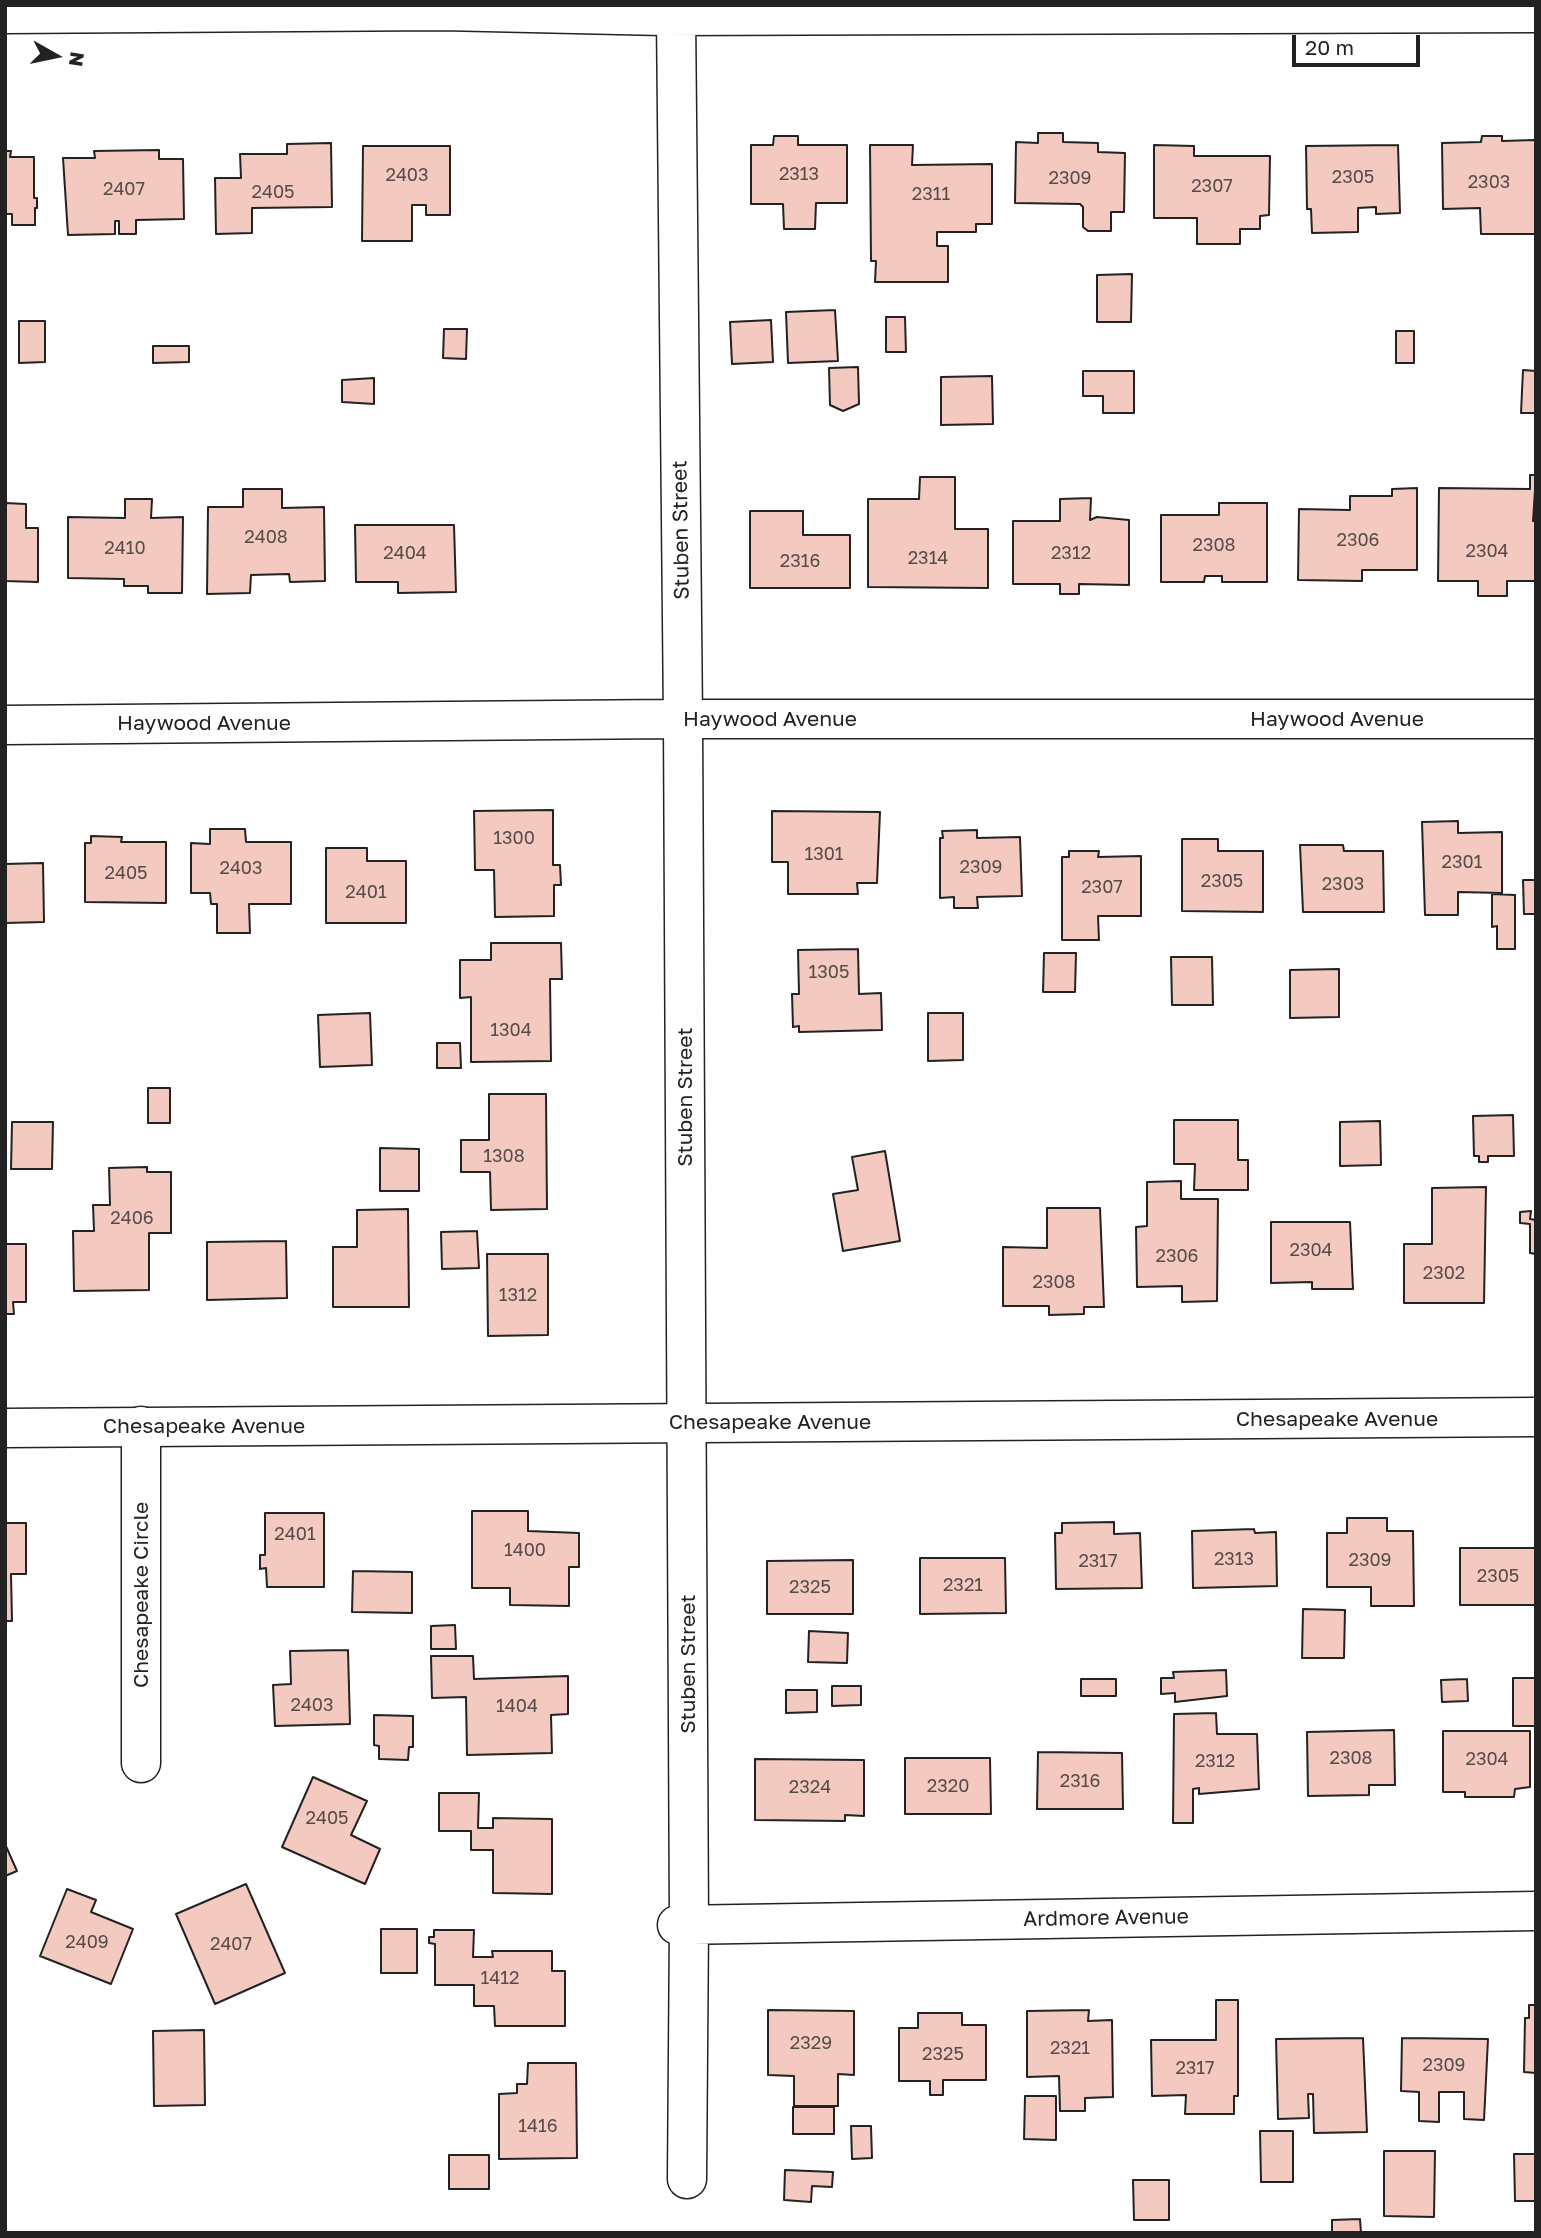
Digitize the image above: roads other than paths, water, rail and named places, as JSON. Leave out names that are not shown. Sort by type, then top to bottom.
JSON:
[{"type":"street","points":[[5,14],[442,11],[676,16],[1536,13]]},
{"type":"street","name":"Stuben Street","points":[[676,16],[687,1423],[683,1925],[687,2179]]},
{"type":"street","name":"Haywood Avenue","points":[[5,725],[683,719],[1536,719]]},
{"type":"street","name":"Chesapeake Avenue","points":[[5,1428],[1536,1417]]},
{"type":"street","name":"Chesapeake Circle","points":[[141,1426],[141,1763]]},
{"type":"street","name":"Ardmore Avenue","points":[[683,1925],[1536,1911]]}]
